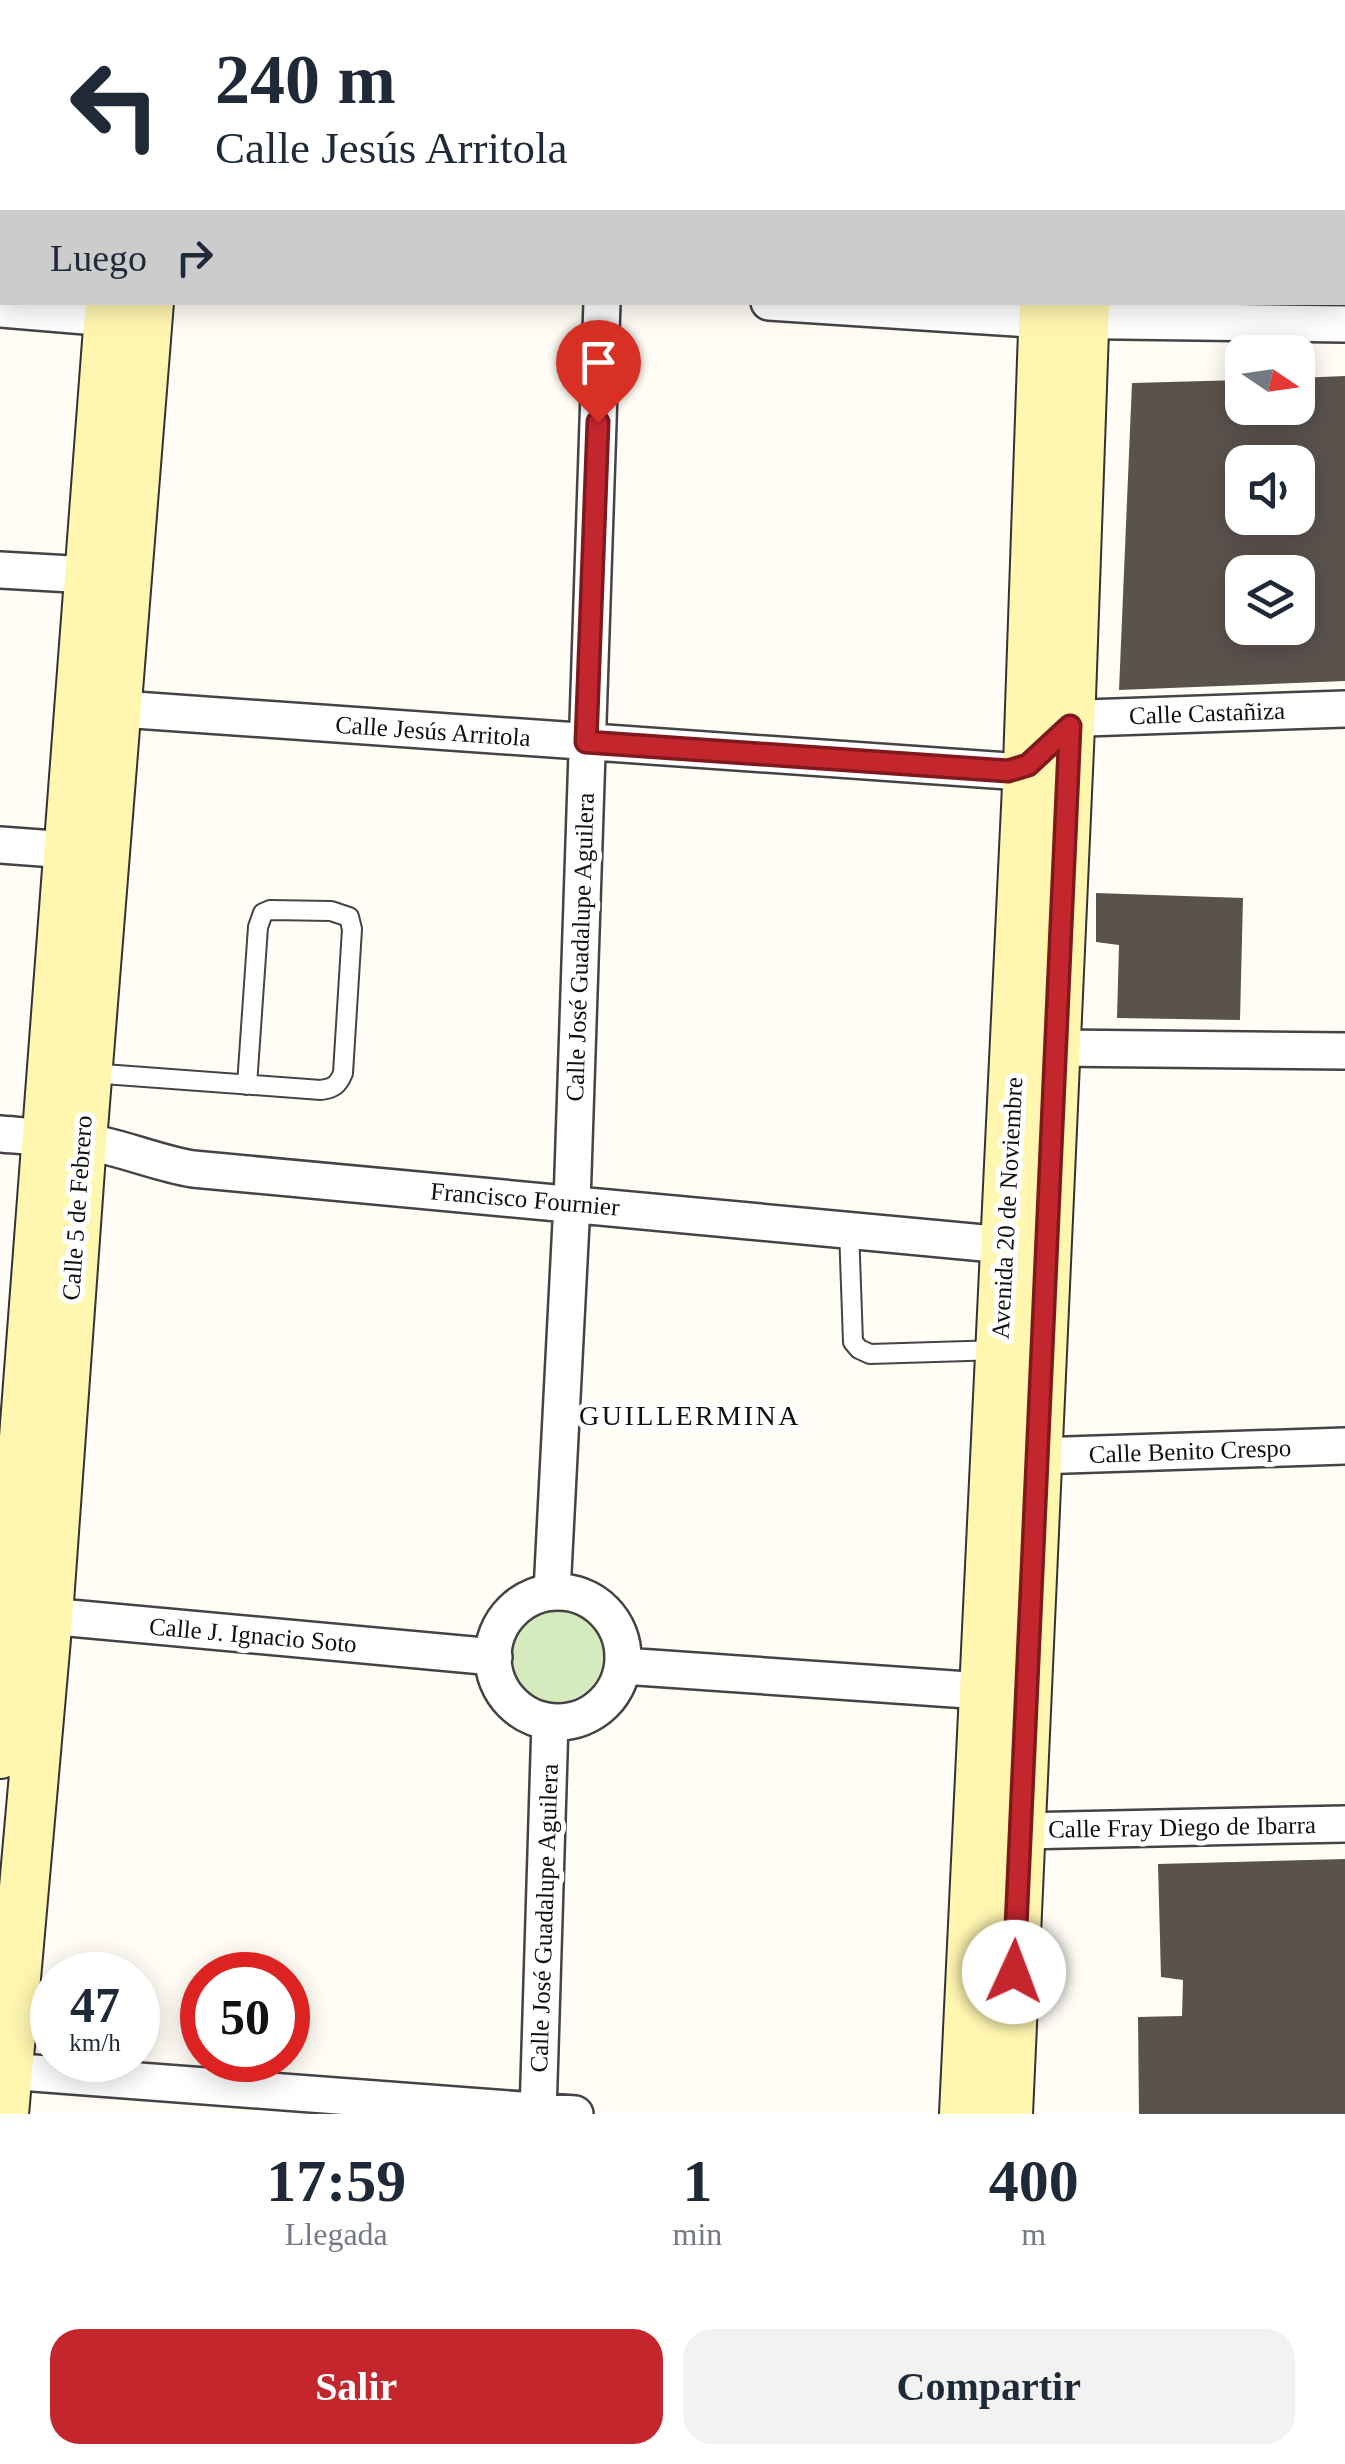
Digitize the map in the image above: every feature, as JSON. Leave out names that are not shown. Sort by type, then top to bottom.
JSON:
[{"type":"main road","name":"Calle 5 de Febrero","points":[[0,1754],[30,1615],[65,1140],[68,850],[98,707],[89,575],[123,308]]},
{"type":"main road","name":"Calle 5 de Febrero","points":[[30,1615],[14,1398],[65,1140],[88,1073],[98,707],[123,308]]},
{"type":"main road","name":"Avenida 20 de Noviembre","points":[[1008,2114],[1070,726],[1064,312]]},
{"type":"main road","name":"Avenida 20 de Noviembre","points":[[964,2114],[1028,765],[1064,312]]},
{"type":"main road","name":"Calle 5 de Febrero","points":[[6,2092],[17,1671]]},
{"type":"street","name":"Calle José Guadalupe Aguilera","points":[[552,1592],[572,1203],[602,305]]},
{"type":"street","points":[[857,305],[1241,313],[1345,324]]},
{"type":"street","points":[[0,309],[123,308]]},
{"type":"street","points":[[0,570],[89,575]]},
{"type":"street","name":"Calle Jesús Arritola","points":[[98,707],[983,770],[1008,771],[1028,765]]},
{"type":"street","name":"Calle Castañiza","points":[[1070,726],[1100,716],[1345,709]]},
{"type":"street","points":[[1028,765],[1070,726]]},
{"type":"street","points":[[0,845],[68,850]]},
{"type":"street","points":[[1055,1048],[1345,1051]]},
{"type":"street","name":"Francisco Fournier","points":[[0,1134],[107,1146],[193,1169],[1005,1245]]},
{"type":"street","name":"Calle Benito Crespo","points":[[1036,1456],[1345,1446]]},
{"type":"street","points":[[552,1592],[590,1600],[605,1612],[622,1646],[623,1666],[606,1702],[571,1721],[550,1722],[532,1717],[516,1707],[496,1676],[494,1657],[501,1626],[523,1602],[552,1592]]},
{"type":"street","name":"Calle J. Ignacio Soto","points":[[30,1615],[494,1657]]},
{"type":"street","points":[[623,1666],[982,1691]]},
{"type":"street","name":"Calle José Guadalupe Aguilera","points":[[538,2113],[550,1722]]},
{"type":"street","name":"Calle Fray Diego de Ibarra","points":[[1020,1831],[1345,1824]]},
{"type":"street","points":[[6,2092],[575,2114]]},
{"type":"lane","points":[[88,1073],[247,1085],[321,1090],[332,1088],[344,1073],[352,928],[349,918],[331,911],[270,910],[263,914],[258,927],[247,1085]]},
{"type":"lane","points":[[850,1229],[853,1342],[859,1349],[870,1354],[1000,1350]]},
{"type":"green space","points":[[557,1610],[575,1614],[589,1624],[599,1638],[603,1656],[599,1674],[589,1688],[575,1698],[557,1702],[539,1698],[525,1688],[515,1674],[511,1656],[515,1638],[525,1624],[539,1614]]},
{"type":"building","points":[[1345,376],[1345,681],[1119,690],[1132,383],[1225,380],[1225,425],[1315,425],[1315,377]]},
{"type":"building","points":[[1096,893],[1243,898],[1240,1020],[1117,1018],[1119,945],[1096,942]]},
{"type":"building","points":[[1345,1859],[1345,2114],[1139,2114],[1138,2017],[1182,2016],[1183,1980],[1161,1977],[1158,1864]]},
{"type":"district","name":"GUILLERMINA","points":[[690,1415]]},
{"type":"route","points":[[598,422],[586,742],[1008,771],[1028,765],[1070,726],[1014,1972]]}]
